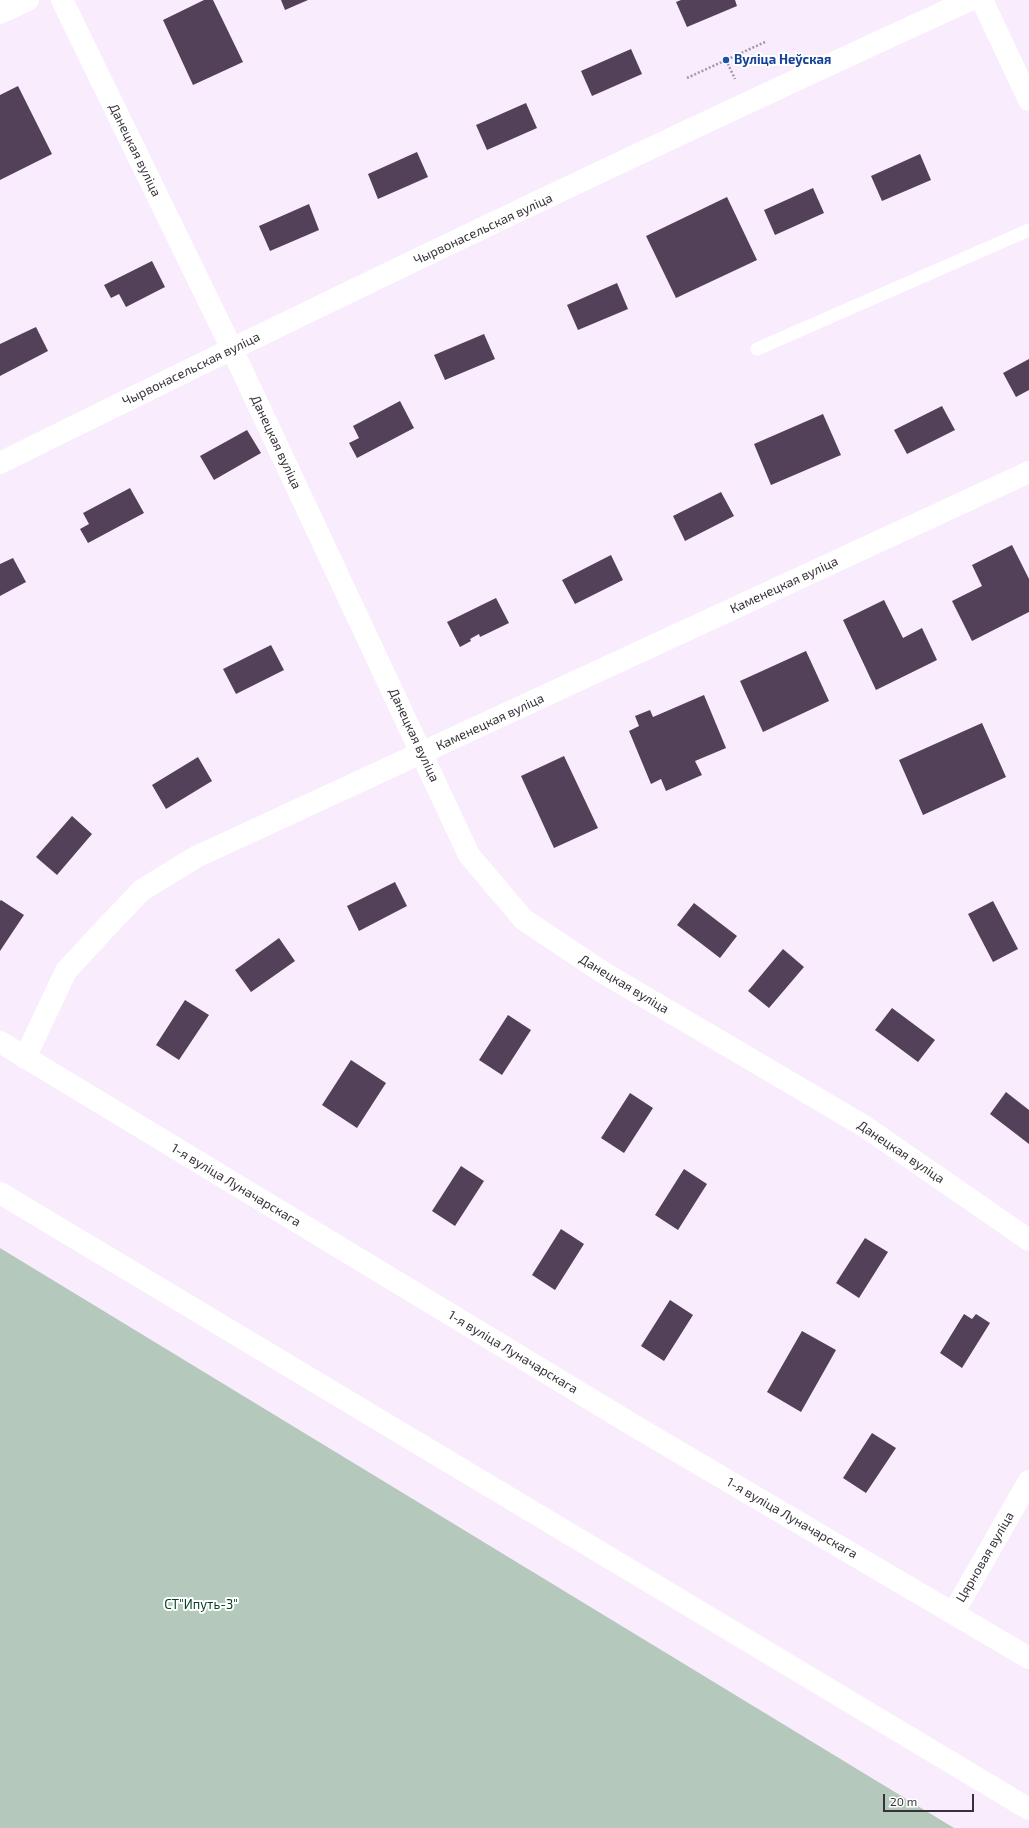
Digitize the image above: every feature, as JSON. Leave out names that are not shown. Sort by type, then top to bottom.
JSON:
[{"type":"street","points":[[0,13],[28,0]]},
{"type":"street","name":"Данецкая вуліца","points":[[62,0],[232,349],[469,854],[523,919],[604,973],[864,1126],[1029,1240]]},
{"type":"street","name":"Чырвонасельская вуліца","points":[[0,463],[232,349],[746,104],[970,0]]},
{"type":"street","points":[[982,0],[1029,100]]},
{"type":"street","name":"Каменецкая вуліца","points":[[25,1058],[66,971],[142,890],[196,857],[1029,472]]},
{"type":"street","name":"1-я вуліца Луначарскага","points":[[0,1042],[638,1428],[954,1612],[1029,1658]]},
{"type":"street","points":[[0,1193],[1029,1809]]},
{"type":"street","name":"Цярновая вуліца","points":[[954,1612],[1029,1481]]},
{"type":"lane","points":[[757,349],[1029,230]]},
{"type":"path","points":[[687,78],[766,42]]},
{"type":"green space","name":"СТ\"Ипуть-3\"","points":[[0,1248],[954,1828],[0,1828]]},
{"type":"building","points":[[204,0],[213,0],[243,62],[193,85],[163,20]]},
{"type":"building","points":[[281,0],[308,0],[285,10]]},
{"type":"building","points":[[681,0],[735,0],[737,6],[687,27],[676,2]]},
{"type":"building","points":[[631,49],[642,74],[592,96],[581,71]]},
{"type":"building","points":[[18,86],[52,154],[0,180],[0,95]]},
{"type":"building","points":[[526,103],[537,128],[487,150],[476,125]]},
{"type":"building","points":[[417,152],[428,177],[378,199],[368,174]]},
{"type":"building","points":[[920,154],[931,180],[882,201],[871,176]]},
{"type":"building","points":[[813,188],[824,213],[775,235],[764,210]]},
{"type":"building","points":[[727,197],[757,260],[676,298],[646,236]]},
{"type":"building","points":[[309,204],[319,230],[270,251],[259,226]]},
{"type":"building","points":[[152,261],[165,287],[126,307],[119,294],[111,298],[104,285]]},
{"type":"building","points":[[617,283],[628,309],[578,330],[567,305]]},
{"type":"building","points":[[36,327],[48,351],[0,376],[0,344]]},
{"type":"building","points":[[484,334],[495,359],[445,380],[434,355]]},
{"type":"building","points":[[1029,359],[1029,390],[1016,397],[1003,373]]},
{"type":"building","points":[[400,401],[414,428],[357,458],[349,443],[359,438],[353,426]]},
{"type":"building","points":[[942,406],[955,430],[907,454],[894,430]]},
{"type":"building","points":[[823,414],[841,455],[771,485],[754,444]]},
{"type":"building","points":[[247,430],[261,453],[214,480],[200,456]]},
{"type":"building","points":[[130,488],[144,513],[88,543],[80,529],[89,524],[83,513]]},
{"type":"building","points":[[721,492],[734,516],[685,541],[673,516]]},
{"type":"building","points":[[1012,545],[1029,579],[1029,612],[972,641],[952,601],[982,586],[972,565]]},
{"type":"building","points":[[611,555],[623,580],[575,604],[562,580]]},
{"type":"building","points":[[13,558],[26,582],[0,596],[0,564]]},
{"type":"building","points":[[496,598],[509,623],[480,637],[479,634],[470,639],[471,641],[460,647],[447,622]]},
{"type":"building","points":[[884,600],[903,638],[922,628],[937,660],[876,690],[843,620]]},
{"type":"building","points":[[271,645],[284,670],[236,694],[223,669]]},
{"type":"building","points":[[806,651],[829,701],[763,732],[740,681]]},
{"type":"building","points":[[704,695],[726,748],[695,761],[702,775],[666,791],[661,779],[651,784],[629,731],[639,726],[635,716],[650,710],[653,717]]},
{"type":"building","points":[[982,723],[1006,777],[923,815],[899,760]]},
{"type":"building","points":[[564,756],[598,828],[554,848],[521,776]]},
{"type":"building","points":[[198,757],[212,781],[166,809],[152,785]]},
{"type":"building","points":[[72,816],[92,834],[57,875],[36,857]]},
{"type":"building","points":[[395,882],[407,906],[359,931],[347,906]]},
{"type":"building","points":[[1,900],[24,915],[0,951],[0,901]]},
{"type":"building","points":[[993,901],[1018,949],[993,962],[968,914]]},
{"type":"building","points":[[694,903],[737,936],[720,958],[677,925]]},
{"type":"building","points":[[279,938],[295,961],[251,992],[235,970]]},
{"type":"building","points":[[783,949],[804,967],[769,1008],[748,991]]},
{"type":"building","points":[[185,1000],[209,1015],[179,1060],[156,1045]]},
{"type":"building","points":[[892,1008],[935,1040],[918,1062],[875,1030]]},
{"type":"building","points":[[508,1015],[531,1030],[502,1075],[479,1060]]},
{"type":"building","points":[[351,1060],[386,1083],[357,1128],[322,1105]]},
{"type":"building","points":[[1006,1092],[1029,1110],[1029,1144],[990,1114]]},
{"type":"building","points":[[630,1093],[653,1108],[624,1153],[601,1138]]},
{"type":"building","points":[[461,1166],[484,1181],[455,1226],[432,1211]]},
{"type":"building","points":[[684,1169],[707,1184],[678,1230],[655,1215]]},
{"type":"building","points":[[561,1229],[584,1244],[555,1290],[532,1275]]},
{"type":"building","points":[[865,1238],[888,1252],[859,1298],[836,1283]]},
{"type":"building","points":[[670,1300],[693,1315],[664,1361],[641,1346]]},
{"type":"building","points":[[964,1314],[972,1319],[976,1314],[990,1323],[962,1368],[940,1353]]},
{"type":"building","points":[[802,1331],[836,1350],[801,1412],[767,1392]]},
{"type":"building","points":[[872,1433],[896,1448],[866,1493],[843,1478]]},
{"type":"place","name":"Вуліца Неўская","points":[[726,60]]}]
